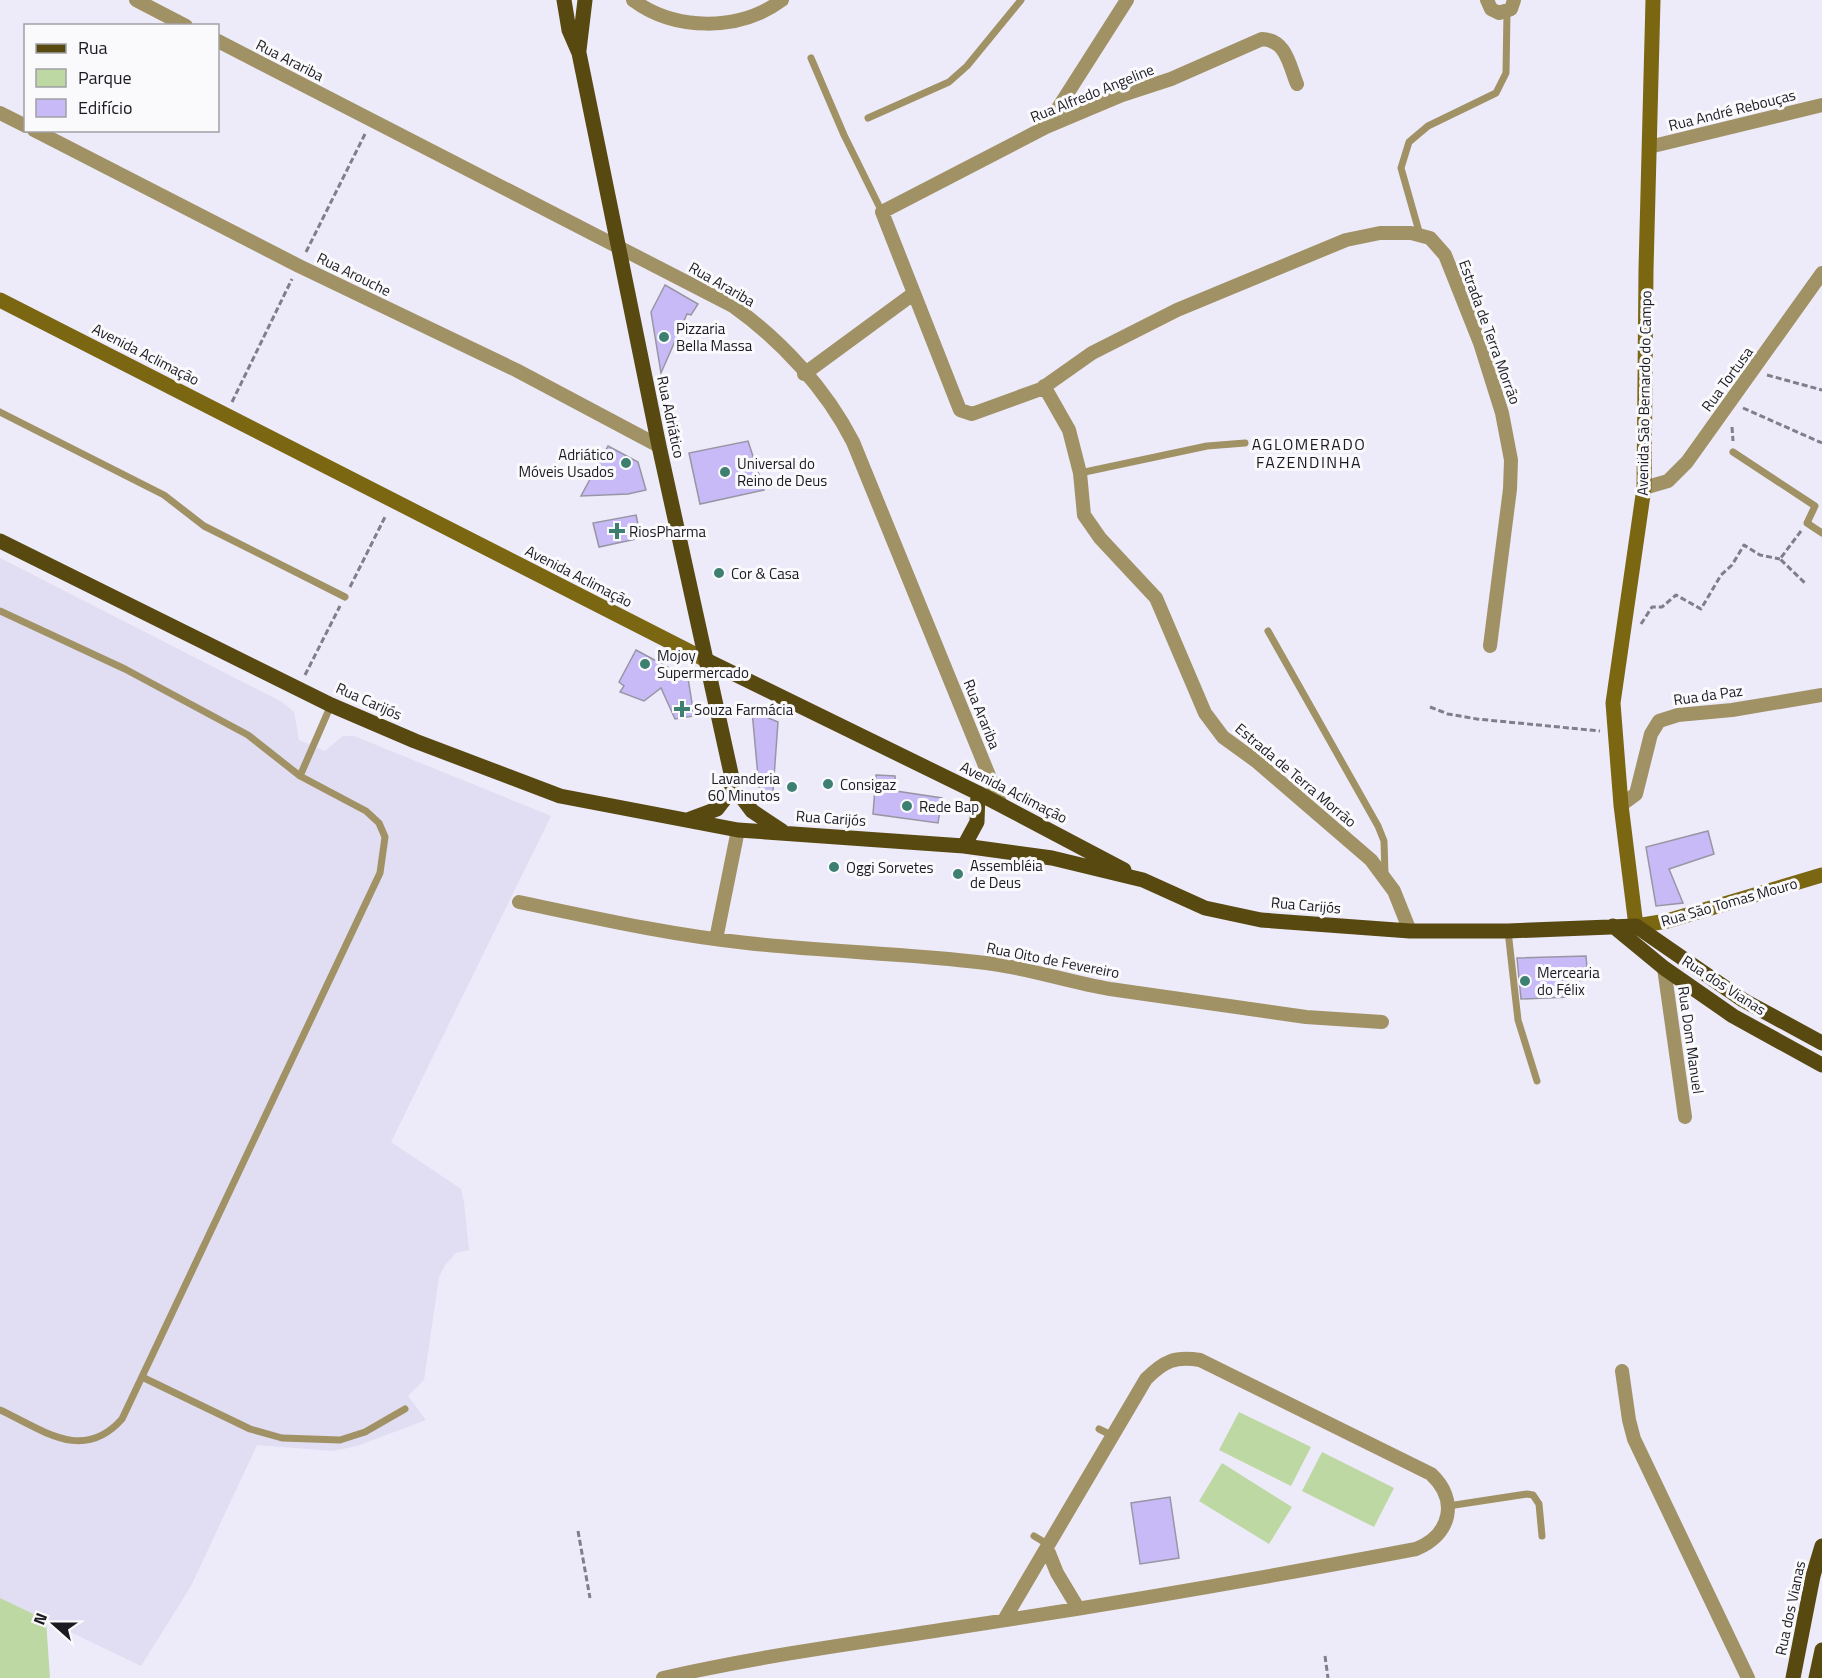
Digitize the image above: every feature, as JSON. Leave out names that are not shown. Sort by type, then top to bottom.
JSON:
[{"type":"main road","name":"Rua Adriático","points":[[564,0],[569,30],[579,53],[659,447],[734,787],[752,811],[785,833]]},
{"type":"main road","name":"Rua Adriático","points":[[579,53],[585,0]]},
{"type":"main road","name":"Rua Carijós","points":[[0,541],[331,705],[426,745],[560,796],[738,830],[964,846],[1052,858],[1143,880],[1205,908],[1234,915],[1410,931],[1508,932],[1636,926]]},
{"type":"main road","name":"Avenida Aclimação","points":[[708,661],[978,792],[1143,880]]},
{"type":"main road","points":[[683,821],[717,809],[734,787]]},
{"type":"main road","points":[[964,846],[977,822],[978,792]]},
{"type":"main road","name":"Rua dos Vianas","points":[[1613,926],[1664,968],[1733,1016],[1822,1065]]},
{"type":"main road","name":"Rua dos Vianas","points":[[1636,926],[1743,1000],[1822,1043]]},
{"type":"main road","name":"Rua dos Vianas","points":[[1793,1678],[1813,1576],[1822,1546]]},
{"type":"main road","points":[[1816,1678],[1822,1650]]},
{"type":"street","points":[[135,0],[182,24]]},
{"type":"street","points":[[633,0],[657,14],[676,21],[702,25],[729,22],[754,14],[782,0]]},
{"type":"street","points":[[1046,127],[1127,0]]},
{"type":"street","points":[[1487,0],[1494,12],[1511,6]]},
{"type":"street","name":"Avenida São Bernardo do Campo","points":[[1636,926],[1614,733],[1615,677],[1644,488],[1653,0]]},
{"type":"street","name":"Rua Alfredo Angeline","points":[[882,212],[1046,127],[1122,95],[1171,79],[1262,39],[1270,40],[1283,48],[1297,84]]},
{"type":"street","name":"Rua Arariba","points":[[219,42],[733,306],[778,343],[839,414],[853,442],[1001,805]]},
{"type":"street","name":"Rua André Rebouças","points":[[1649,147],[1822,105]]},
{"type":"street","points":[[0,113],[24,125]]},
{"type":"street","name":"Rua Arouche","points":[[38,132],[299,266],[516,370],[659,447]]},
{"type":"street","points":[[882,212],[960,410],[972,414],[1005,404],[1044,387],[1092,353],[1210,295],[1346,240],[1380,233],[1420,235]]},
{"type":"street","name":"Estrada de Terra Morrão","points":[[1420,235],[1430,238],[1445,255],[1480,343],[1502,413],[1511,460],[1510,489],[1490,646]]},
{"type":"street","name":"Rua Tortusa","points":[[1644,488],[1668,481],[1675,476],[1821,277]]},
{"type":"street","points":[[804,374],[913,294]]},
{"type":"street","name":"Avenida Aclimação","points":[[0,300],[708,661]]},
{"type":"street","name":"Estrada de Terra Morrão","points":[[1044,387],[1069,430],[1080,472],[1084,515],[1100,538],[1156,598],[1205,713],[1223,736],[1256,761],[1371,860],[1385,877],[1410,931]]},
{"type":"street","name":"Rua da Paz","points":[[1621,805],[1633,797],[1638,789],[1651,734],[1659,721],[1678,715],[1822,695]]},
{"type":"street","points":[[716,939],[738,830]]},
{"type":"street","name":"Rua São Tomas Mouro","points":[[1636,926],[1667,921],[1822,875]]},
{"type":"street","name":"Rua Oito de Fevereiro","points":[[519,902],[652,931],[716,939],[985,963],[1028,969],[1078,984],[1110,989],[1306,1017],[1382,1022]]},
{"type":"street","name":"Rua Dom Manuel","points":[[1664,968],[1685,1117]]},
{"type":"street","points":[[663,1678],[871,1639],[1004,1620],[1078,1608],[1416,1550],[1431,1544],[1441,1532],[1448,1506],[1446,1492],[1431,1474],[1200,1360],[1183,1357],[1168,1360],[1146,1379],[1004,1620]]},
{"type":"street","points":[[1622,1371],[1634,1439],[1748,1678]]},
{"type":"street","points":[[1048,1546],[1057,1573],[1078,1608]]},
{"type":"lane","points":[[868,118],[950,82],[967,66],[1021,0]]},
{"type":"lane","points":[[1420,235],[1401,168],[1409,142],[1428,126],[1496,93],[1506,73],[1511,6]]},
{"type":"lane","points":[[811,58],[844,135],[882,212]]},
{"type":"lane","points":[[0,412],[164,495],[204,526],[345,597]]},
{"type":"lane","points":[[1080,472],[1207,447],[1245,443]]},
{"type":"lane","points":[[1733,452],[1815,506],[1808,523],[1822,533]]},
{"type":"lane","points":[[0,612],[125,669],[248,735],[300,776],[366,811],[379,823],[385,837],[380,873],[122,1419],[109,1433],[94,1440],[72,1441],[0,1410]]},
{"type":"lane","points":[[1268,631],[1378,826],[1384,841],[1385,877]]},
{"type":"lane","points":[[300,776],[331,705]]},
{"type":"lane","points":[[1508,932],[1518,1020],[1537,1081]]},
{"type":"lane","points":[[142,1377],[250,1429],[282,1438],[340,1440],[365,1432],[405,1409]]},
{"type":"lane","points":[[1099,1429],[1113,1436]]},
{"type":"lane","points":[[1448,1506],[1533,1495],[1539,1504],[1542,1536]]},
{"type":"lane","points":[[1034,1536],[1048,1546]]},
{"type":"path","points":[[1754,370],[1822,390]]},
{"type":"path","points":[[1726,408],[1822,443]]},
{"type":"path","points":[[1726,408],[1733,431],[1733,452]]},
{"type":"path","points":[[1780,559],[1808,523]]},
{"type":"path","points":[[1636,627],[1644,622],[1652,607],[1669,604],[1676,595],[1701,609],[1721,575],[1732,565],[1744,545],[1760,555],[1780,559],[1806,584]]},
{"type":"path","points":[[1430,707],[1448,714],[1477,719],[1614,733]]},
{"type":"path","points":[[578,1531],[590,1598]]},
{"type":"path","points":[[1325,1656],[1328,1678]]},
{"type":"shaded area","points":[[0,558],[282,702],[294,712],[299,740],[325,751],[343,736],[354,736],[551,816],[391,1142],[461,1189],[464,1203],[469,1250],[456,1253],[445,1265],[439,1277],[424,1380],[408,1396],[426,1420],[357,1446],[333,1451],[257,1445],[191,1586],[141,1666],[0,1598]]},
{"type":"green space","points":[[1239,1412],[1311,1447],[1291,1486],[1219,1450]]},
{"type":"green space","points":[[1322,1452],[1394,1488],[1374,1527],[1302,1491]]},
{"type":"green space","points":[[1222,1463],[1292,1507],[1269,1544],[1199,1501]]},
{"type":"green space","points":[[0,1598],[46,1620],[50,1678],[0,1678]]},
{"type":"building","points":[[665,285],[698,304],[691,315],[687,314],[661,373],[651,312]]},
{"type":"building","name":"Universal do Reino de Deus","points":[[748,441],[764,490],[700,504],[689,453]]},
{"type":"building","points":[[608,446],[638,462],[646,490],[628,494],[581,496]]},
{"type":"building","name":"RiosPharma","points":[[636,515],[641,538],[599,547],[593,523]]},
{"type":"building","name":"Mojoy Supermercado","points":[[636,650],[688,678],[694,716],[675,719],[661,688],[644,701],[620,692],[624,686],[619,682]]},
{"type":"building","points":[[752,711],[778,722],[773,791],[763,791],[759,787]]},
{"type":"building","name":"Rede Bap","points":[[876,775],[895,776],[896,791],[942,798],[938,823],[873,814]]},
{"type":"building","points":[[1708,831],[1714,854],[1669,869],[1683,903],[1656,906],[1646,847]]},
{"type":"building","points":[[1586,956],[1588,980],[1570,981],[1570,997],[1521,999],[1517,958]]},
{"type":"building","points":[[1170,1497],[1179,1558],[1140,1564],[1131,1503]]},
{"type":"place","name":"Pizzaria Bella Massa","points":[[664,337]]},
{"type":"place","name":"Adriático Móveis Usados","points":[[626,463]]},
{"type":"place","name":"Universal do Reino de Deus","points":[[725,472]]},
{"type":"place","name":"RiosPharma","points":[[617,531]]},
{"type":"place","name":"Cor & Casa","points":[[719,573]]},
{"type":"place","name":"Mojoy Supermercado","points":[[645,664]]},
{"type":"place","name":"Souza Farmácia","points":[[682,709]]},
{"type":"place","name":"Consigaz","points":[[828,784]]},
{"type":"place","name":"Lavanderia 60 Minutos","points":[[792,787]]},
{"type":"place","name":"Rede Bap","points":[[907,806]]},
{"type":"place","name":"Oggi Sorvetes","points":[[834,867]]},
{"type":"place","name":"Assembléia de Deus","points":[[958,874]]},
{"type":"place","name":"Mercearia do Félix","points":[[1525,981]]},
{"type":"district","name":"AGLOMERADO FAZENDINHA","points":[[1309,453]]}]
